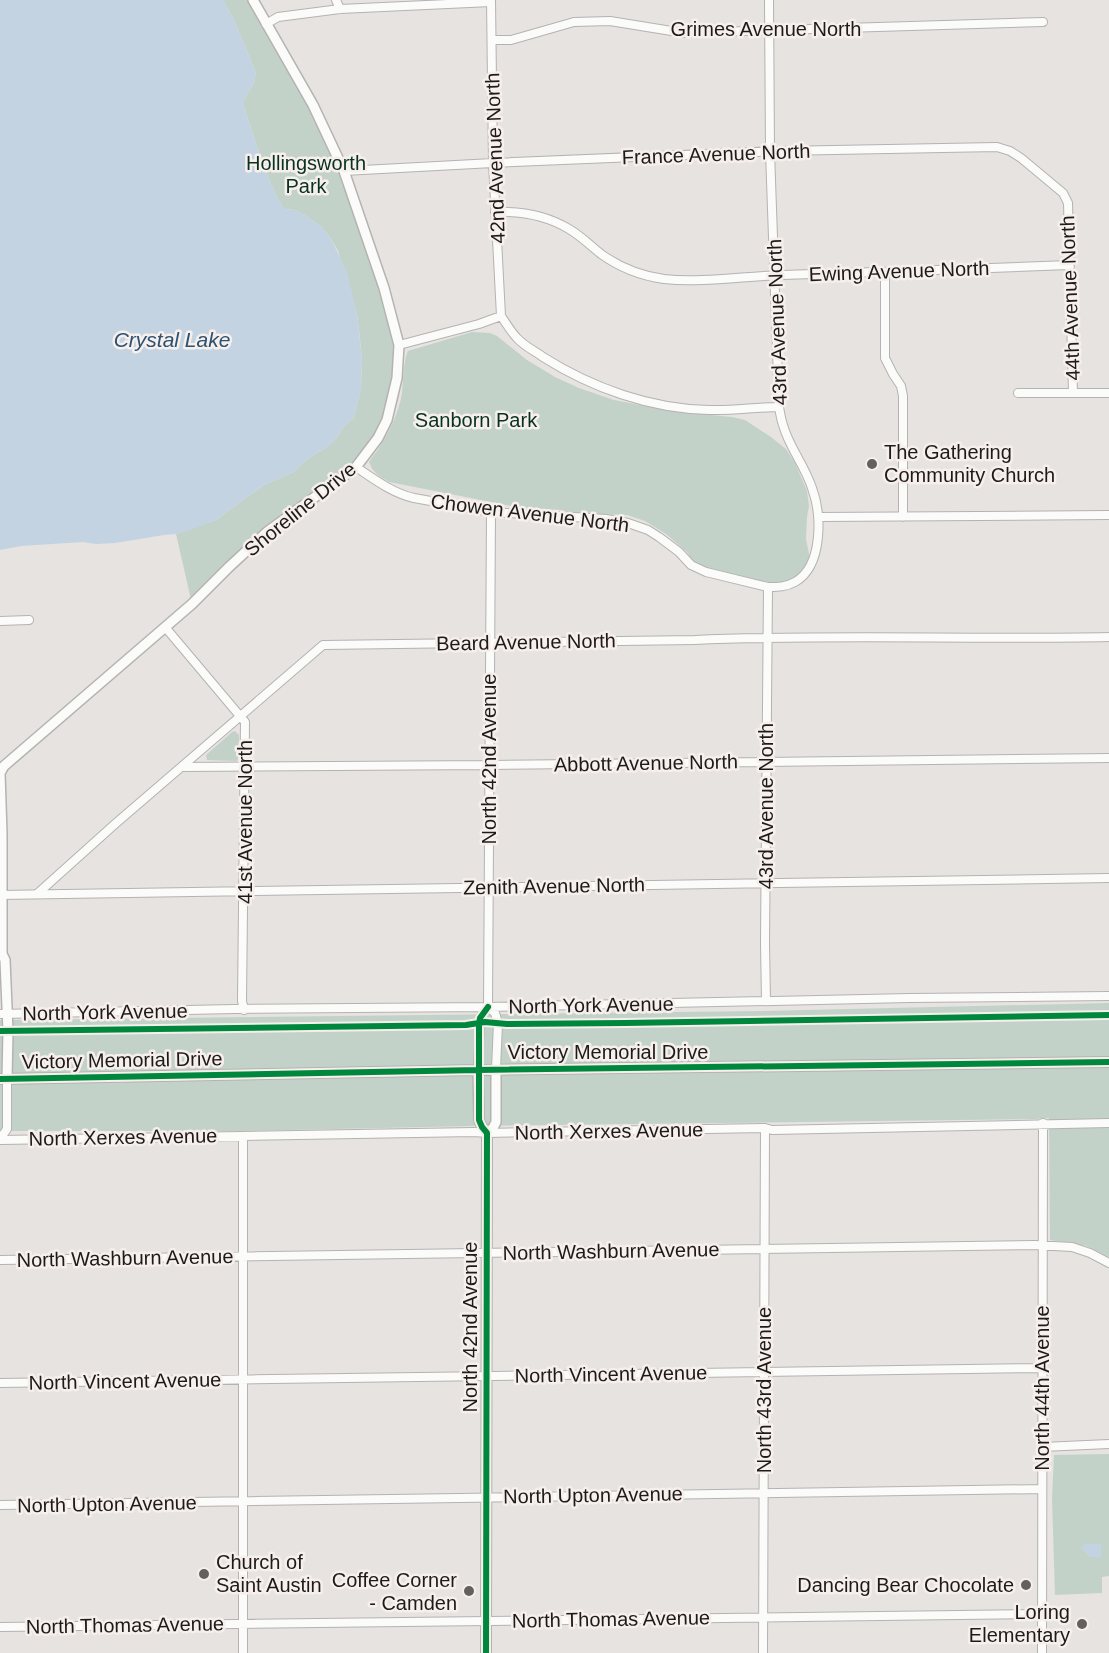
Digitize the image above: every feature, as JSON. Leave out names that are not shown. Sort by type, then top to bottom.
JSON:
[{"type":"street","name":"Shoreline Drive","points":[[0,773],[4,766],[192,604],[267,532],[356,467],[378,438],[387,420],[397,378],[399,345],[384,288],[344,171],[313,105],[253,0]]},
{"type":"street","points":[[336,0],[340,9]]},
{"type":"street","name":"43rd Avenue North","points":[[766,1001],[768,587],[786,586],[801,578],[811,565],[818,547],[818,517],[813,490],[783,426],[779,407],[770,152],[769,0]]},
{"type":"street","points":[[267,24],[278,17],[340,9],[491,1]]},
{"type":"street","name":"42nd Avenue North","points":[[491,1],[493,163],[501,316]]},
{"type":"street","name":"Grimes Avenue North","points":[[492,40],[511,40],[574,22],[610,21],[684,33],[1042,22]]},
{"type":"street","name":"France Avenue North","points":[[344,171],[770,152],[997,147],[1021,158],[1063,193],[1068,203]]},
{"type":"street","name":"44th Avenue North","points":[[1068,203],[1073,393]]},
{"type":"street","name":"Ewing Avenue North","points":[[495,212],[533,214],[552,220],[571,230],[604,256],[623,267],[643,275],[665,279],[1069,265]]},
{"type":"street","points":[[885,272],[885,358],[901,386],[903,396],[903,517]]},
{"type":"street","points":[[399,345],[501,316],[518,339],[554,363],[577,376],[639,399],[662,405],[710,410],[779,407]]},
{"type":"street","points":[[1018,393],[1109,393]]},
{"type":"street","name":"Chowen Avenue North","points":[[356,467],[386,487],[403,495],[491,512],[606,519],[628,523],[648,530],[679,552],[691,565],[706,572],[768,587]]},
{"type":"street","name":"North 42nd Avenue","points":[[486,1653],[487,1134],[479,1120],[478,1070],[480,1018],[488,1007],[491,512]]},
{"type":"street","points":[[818,517],[1109,515]]},
{"type":"street","points":[[0,621],[29,620]]},
{"type":"street","name":"41st Avenue North","points":[[165,627],[245,722],[245,891],[242,991],[244,1010]]},
{"type":"street","name":"Beard Avenue North","points":[[37,894],[323,645],[767,637],[1043,639],[1109,637]]},
{"type":"street","name":"Abbott Avenue North","points":[[182,767],[1109,758]]},
{"type":"street","points":[[0,773],[1,956],[5,960],[4,1079],[7,1129],[0,1139]]},
{"type":"street","name":"Zenith Avenue North","points":[[1,895],[1109,878]]},
{"type":"street","name":"North York Avenue","points":[[4,1014],[1109,996]]},
{"type":"street","name":"North 42nd Avenue","points":[[487,1134],[496,1122],[498,1023],[495,1013],[488,1007]]},
{"type":"street","name":"Victory Memorial Drive","points":[[4,1079],[1109,1062]]},
{"type":"street","name":"North 44th Avenue","points":[[1042,1123],[1042,1653]]},
{"type":"street","name":"North Xerxes Avenue","points":[[0,1139],[474,1132],[487,1134],[765,1128],[772,1130],[1109,1123]]},
{"type":"street","name":"North 43rd Avenue","points":[[764,1653],[765,1128]]},
{"type":"street","points":[[243,1136],[243,1653]]},
{"type":"street","name":"North Washburn Avenue","points":[[0,1260],[1043,1245],[1072,1247],[1109,1263]]},
{"type":"street","name":"North Vincent Avenue","points":[[0,1383],[1042,1368]]},
{"type":"street","points":[[1042,1447],[1109,1444]]},
{"type":"street","name":"North Upton Avenue","points":[[0,1505],[1042,1489]]},
{"type":"street","name":"North Thomas Avenue","points":[[0,1627],[1042,1614]]},
{"type":"green space","name":"Hollingsworth Park","points":[[223,0],[253,0],[344,171],[399,345],[387,420],[356,467],[310,500],[192,604],[176,534],[216,520],[264,485],[294,472],[316,453],[326,448],[337,438],[344,426],[353,419],[361,390],[362,359],[357,314],[338,251],[322,227],[295,210],[284,209],[276,195],[264,168],[244,107],[244,100],[254,83],[256,73]]},
{"type":"green space","name":"Sanborn Park","points":[[472,332],[490,333],[497,336],[527,360],[579,388],[614,400],[671,411],[745,420],[771,437],[786,449],[807,491],[809,506],[806,539],[810,559],[808,568],[795,580],[775,584],[764,583],[694,563],[687,552],[666,534],[645,521],[627,515],[580,514],[561,510],[516,507],[389,482],[379,476],[369,462],[391,427],[401,400],[408,351]]},
{"type":"green space","points":[[235,731],[239,735],[237,761],[207,760],[206,755]]},
{"type":"green space","points":[[1109,1003],[1109,1257],[1087,1246],[1050,1240],[1049,1118],[244,1131],[0,1131],[0,1020],[763,1011]]},
{"type":"green space","points":[[1109,1454],[1109,1576],[1102,1577],[1102,1593],[1055,1595],[1052,1499],[1054,1455]]},
{"type":"water","name":"Crystal Lake","points":[[0,0],[223,0],[256,73],[254,83],[244,100],[244,107],[264,168],[276,195],[284,209],[295,210],[322,227],[331,239],[347,272],[357,314],[362,359],[361,390],[353,419],[344,426],[337,438],[326,448],[300,465],[294,472],[264,485],[216,520],[176,534],[115,543],[83,542],[21,546],[0,550]]},
{"type":"water","points":[[1084,1544],[1101,1544],[1101,1557],[1090,1557],[1081,1548]]},
{"type":"cycle path","points":[[486,1653],[487,1133],[479,1120],[479,1023],[488,1007]]},
{"type":"cycle path","points":[[0,1031],[466,1025],[485,1022],[507,1024],[625,1023],[1109,1015]]},
{"type":"cycle path","points":[[0,1079],[1109,1062]]},
{"type":"place","name":"The Gathering Community Church","points":[[872,464]]},
{"type":"place","name":"Church of Saint Austin","points":[[204,1574]]},
{"type":"place","name":"Dancing Bear Chocolate","points":[[1026,1585]]},
{"type":"place","name":"Coffee Corner - Camden","points":[[469,1591]]},
{"type":"place","name":"Loring Elementary","points":[[1082,1624]]}]
